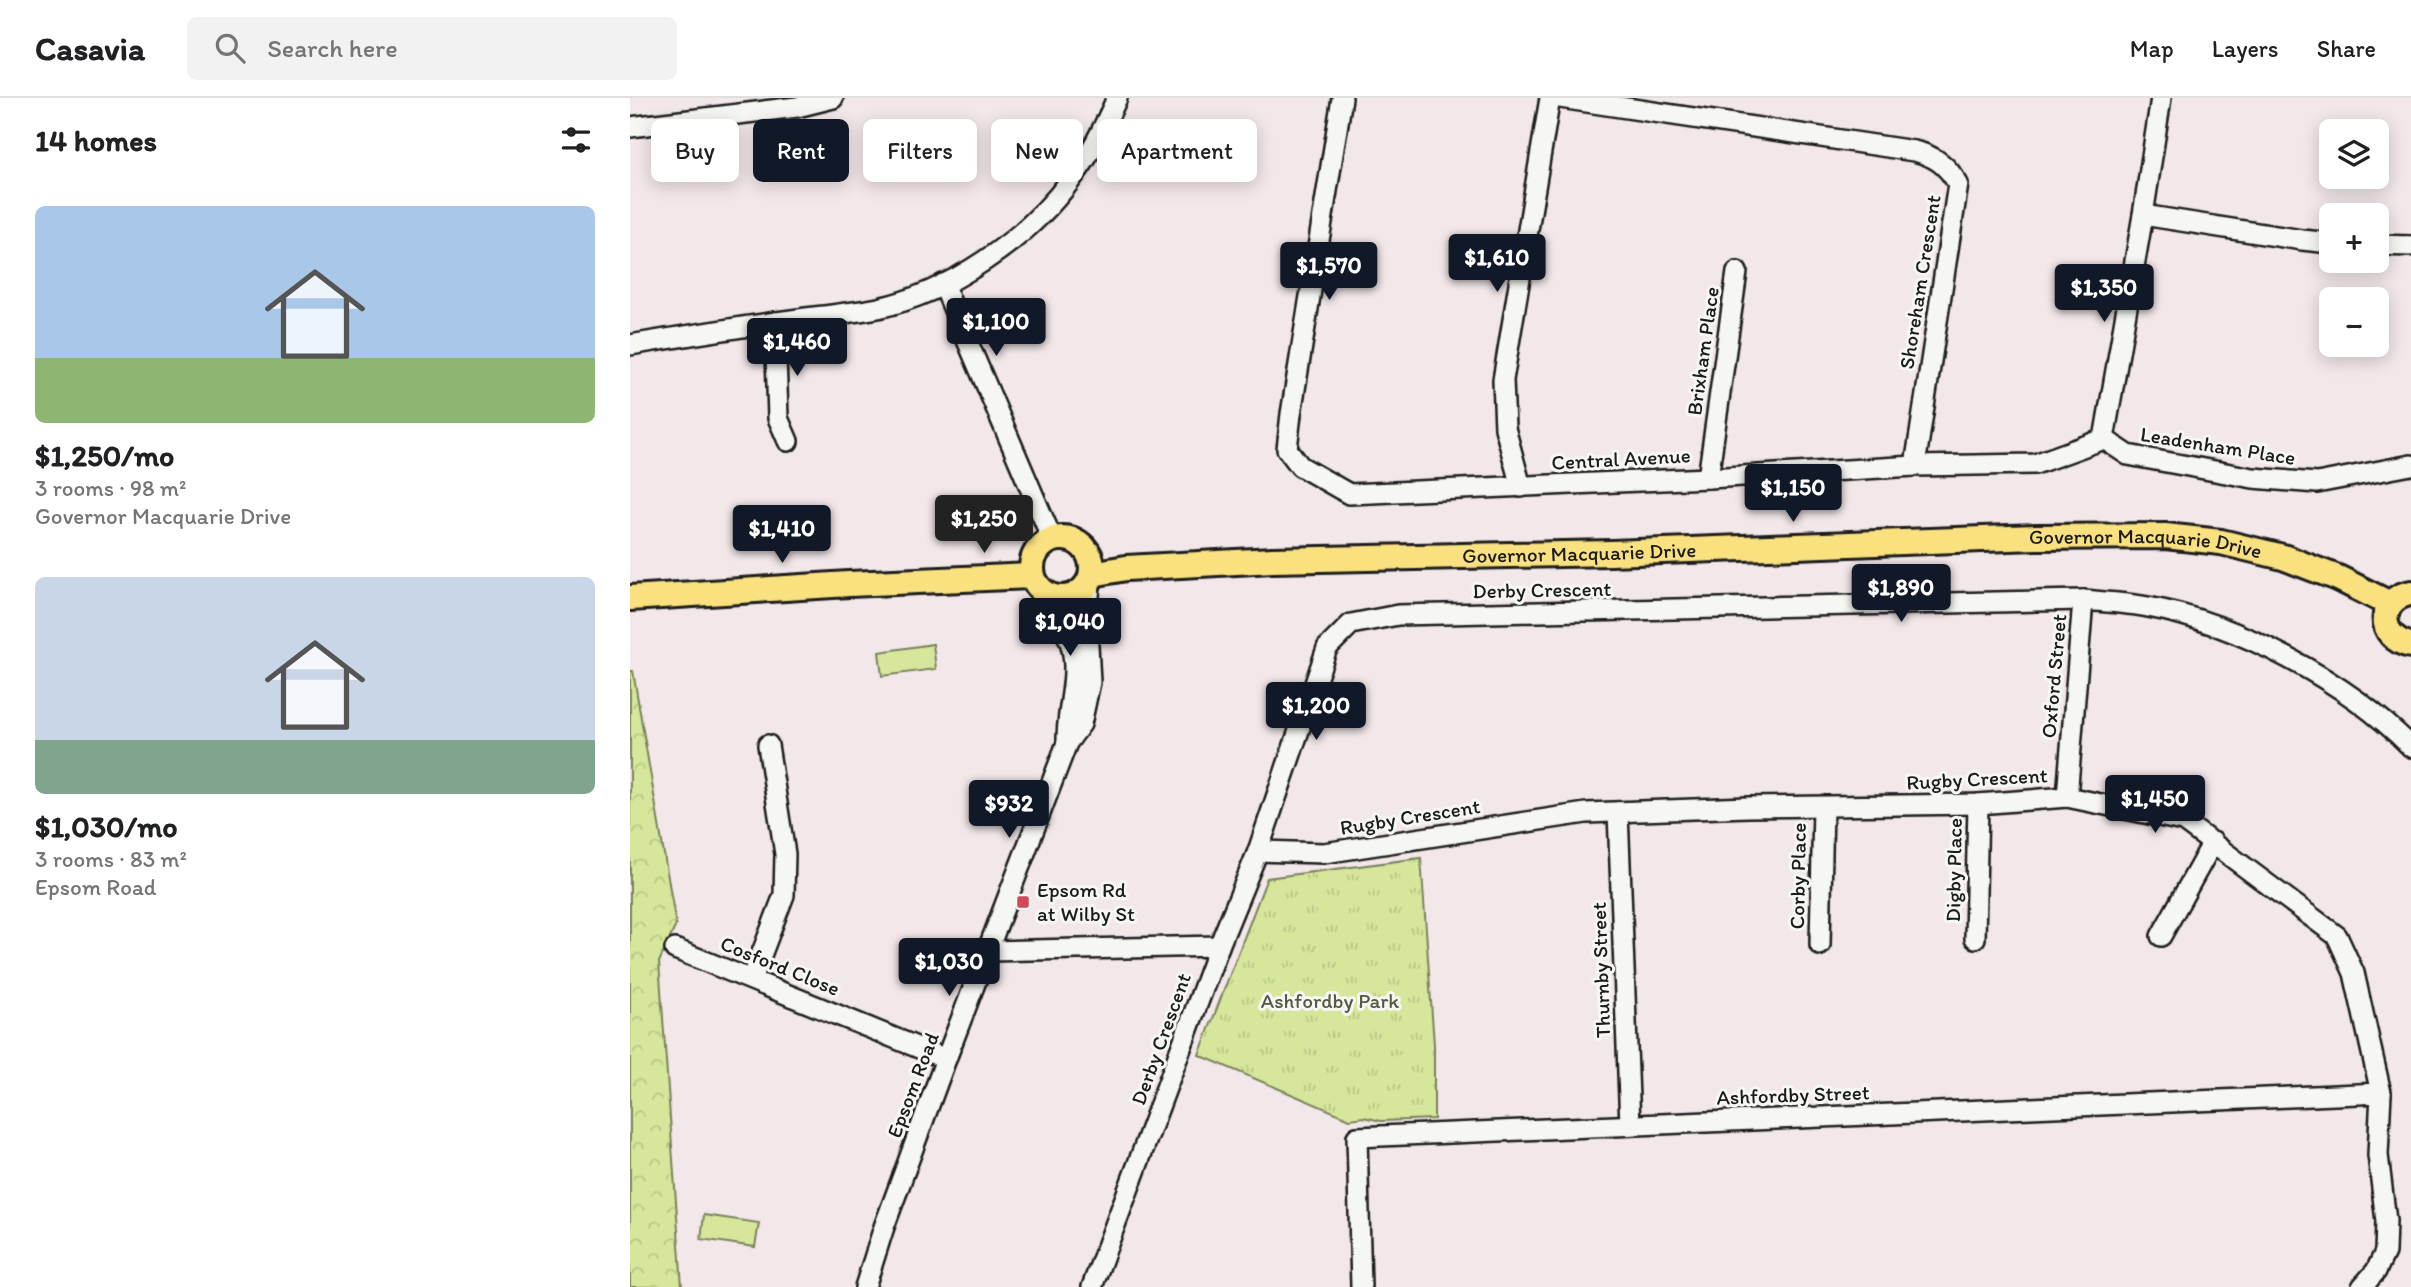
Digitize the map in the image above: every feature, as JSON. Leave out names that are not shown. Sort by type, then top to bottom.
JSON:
[{"type":"main road","name":"Governor Macquarie Drive","points":[[1091,578],[1126,568],[1286,560],[1611,553],[2036,537],[2165,536],[2221,542],[2283,557],[2400,598]]},
{"type":"main road","points":[[630,598],[849,583],[1037,583],[1060,598],[1069,598],[1077,595],[1091,578],[1090,555],[1079,542],[1061,537],[1052,539],[1037,550],[1032,567],[1037,583]]},
{"type":"main road","points":[[2400,598],[2386,612],[2388,630],[2400,643],[2411,645]]},
{"type":"street","points":[[630,127],[833,98]]},
{"type":"street","points":[[630,345],[879,307],[943,284],[990,257],[1053,202],[1091,151],[1117,98]]},
{"type":"street","name":"Central Avenue","points":[[1342,98],[1287,449],[1300,466],[1349,494],[1915,466],[2035,464],[2104,439]]},
{"type":"street","points":[[1521,487],[1505,428],[1503,380],[1550,98]]},
{"type":"street","name":"Shoreham Crescent","points":[[1560,98],[1914,151],[1932,155],[1953,174],[1958,184],[1915,466]]},
{"type":"street","points":[[2104,439],[2161,98]]},
{"type":"street","points":[[2143,215],[2319,242]]},
{"type":"street","points":[[2389,246],[2411,246]]},
{"type":"street","name":"Brixham Place","points":[[1708,478],[1737,272]]},
{"type":"street","points":[[943,284],[1052,539]]},
{"type":"street","points":[[775,322],[778,418],[788,441]]},
{"type":"street","name":"Leadenham Place","points":[[2104,439],[2128,455],[2253,478],[2317,483],[2404,464],[2411,465]]},
{"type":"street","name":"Epsom Road","points":[[865,1287],[884,1227],[946,1059],[1067,743],[1081,724],[1090,682],[1087,627],[1091,578]]},
{"type":"street","name":"Epsom Road","points":[[1037,583],[1066,632],[1073,656],[1074,681],[1067,721],[1067,743]]},
{"type":"street","name":"Derby Crescent","points":[[1092,1287],[1219,946],[1258,851],[1327,648],[1342,631],[1358,622],[1398,615],[2083,600],[2147,607],[2212,625],[2299,663],[2370,711],[2411,747]]},
{"type":"street","name":"Oxford Street","points":[[2067,797],[2083,600]]},
{"type":"street","points":[[752,979],[784,895],[785,854],[768,745]]},
{"type":"street","name":"Rugby Crescent","points":[[1258,851],[1324,853],[1586,813],[1748,807],[1978,804],[2067,797],[2183,821],[2337,936],[2354,973],[2381,1093],[2378,1155],[2386,1221],[2386,1244],[2376,1271],[2362,1287]]},
{"type":"street","name":"Digby Place","points":[[1975,938],[1978,804]]},
{"type":"street","name":"Corby Place","points":[[1820,945],[1823,807]]},
{"type":"street","name":"Thurnby Street","points":[[1618,812],[1630,1125]]},
{"type":"street","points":[[2161,936],[2213,842]]},
{"type":"street","points":[[988,951],[1219,946]]},
{"type":"street","name":"Cosford Close","points":[[675,949],[946,1059]]},
{"type":"street","name":"Ashfordby Street","points":[[1361,1287],[1357,1137],[2381,1093]]},
{"type":"green space","points":[[933,644],[936,669],[882,676],[879,652]]},
{"type":"green space","points":[[630,671],[633,671],[676,925],[659,962],[682,1287],[630,1287]]},
{"type":"green space","name":"Ashfordby Park","points":[[1421,858],[1434,1045],[1434,1119],[1350,1119],[1199,1055],[1267,878]]},
{"type":"green space","points":[[704,1215],[759,1223],[755,1247],[701,1239]]},
{"type":"place","name":"Epsom Rd at Wilby St","points":[[1023,902]]}]
